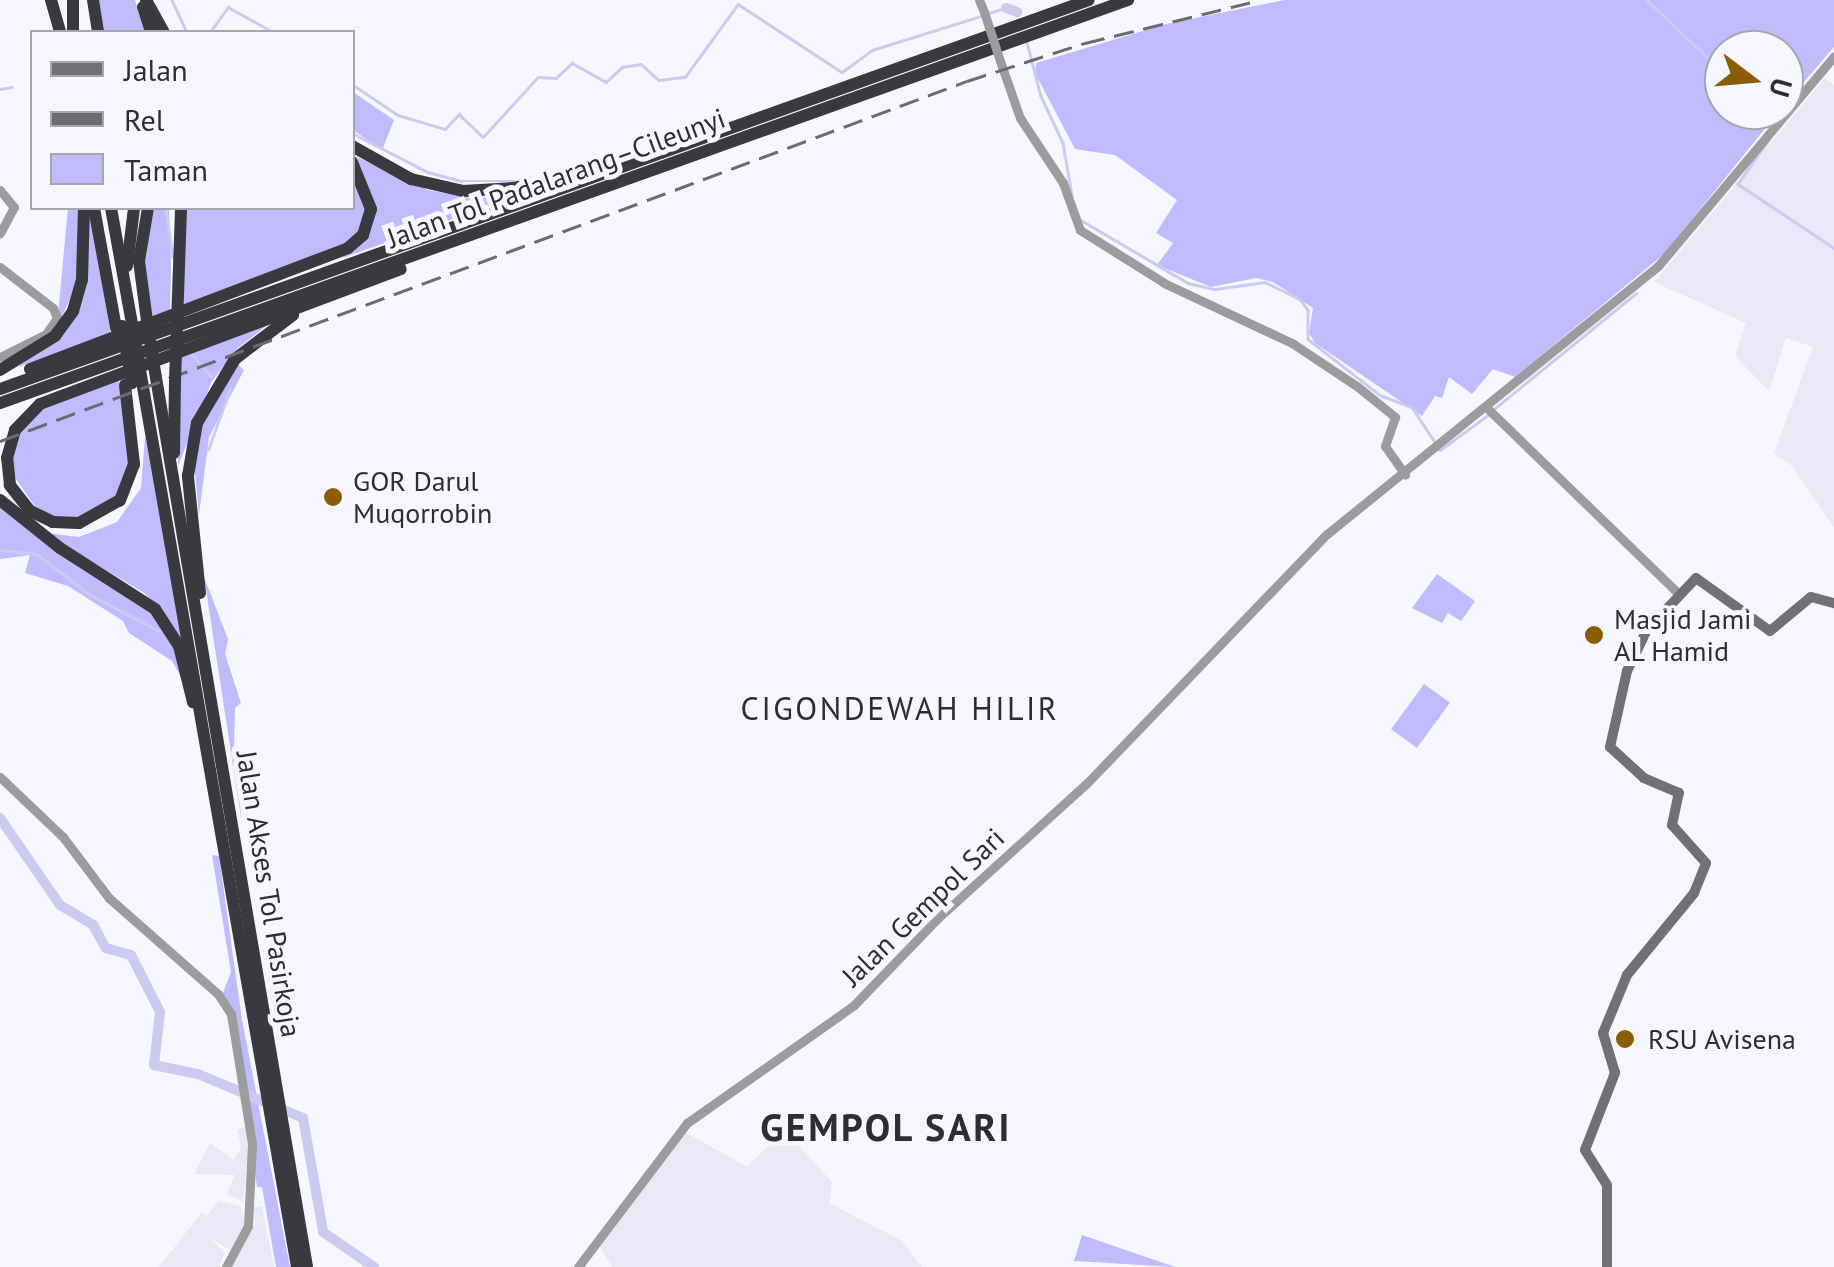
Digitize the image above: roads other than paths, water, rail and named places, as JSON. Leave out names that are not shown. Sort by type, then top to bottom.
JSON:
[{"type":"highway","points":[[51,0],[59,30]]},
{"type":"highway","points":[[73,0],[73,30]]},
{"type":"highway","points":[[93,0],[98,30]]},
{"type":"highway","name":"Jalan Tol Padalarang–Cileunyi","points":[[0,389],[1089,0]]},
{"type":"highway","name":"Jalan Tol Padalarang–Cileunyi","points":[[0,403],[1128,0]]},
{"type":"highway","points":[[145,5],[150,30]]},
{"type":"highway","points":[[145,5],[163,30]]},
{"type":"highway","points":[[355,145],[393,170],[434,186],[488,192],[677,146]]},
{"type":"highway","points":[[0,380],[348,248],[363,235],[370,209],[355,170]]},
{"type":"highway","points":[[111,210],[125,326],[129,384],[134,464],[120,500],[79,524],[53,522],[30,510],[14,493],[6,467],[15,430],[32,410],[80,385],[354,286],[574,200]]},
{"type":"highway","points":[[0,370],[55,336],[73,312],[82,279],[84,210]]},
{"type":"highway","points":[[95,210],[125,326],[147,368]]},
{"type":"highway","points":[[102,210],[125,326]]},
{"type":"highway","points":[[125,326],[127,252],[134,210]]},
{"type":"highway","points":[[148,210],[140,261],[147,321],[147,368],[175,531]]},
{"type":"highway","points":[[175,531],[181,210]]},
{"type":"highway","points":[[221,756],[189,502],[192,438],[210,394],[244,350],[279,323],[354,286]]},
{"type":"highway","points":[[2,501],[63,531],[96,527],[119,512],[141,464],[129,384]]},
{"type":"highway","points":[[2,501],[60,548],[140,595],[170,628],[185,665],[222,831]]},
{"type":"highway","name":"Jalan Akses Tol Pasirkoja","points":[[175,531],[221,756],[272,1095]]},
{"type":"highway","name":"Jalan Akses Tol Pasirkoja","points":[[175,531],[222,831],[307,1267]]},
{"type":"highway","name":"Jalan Akses Tol Pasirkoja","points":[[278,1129],[297,1267]]},
{"type":"main road","points":[[1607,1267],[1608,1186],[1585,1150],[1615,1072],[1603,1033],[1630,970],[1701,884],[1706,863],[1672,825],[1679,793],[1644,778],[1609,744],[1633,652],[1677,592],[1702,579],[1770,632],[1811,597],[1834,603]]},
{"type":"street","points":[[978,0],[1020,118],[1063,183],[1080,230],[1166,284],[1292,343],[1358,387],[1394,416],[1385,446],[1405,474]]},
{"type":"street","name":"Jalan Gempol Sari","points":[[578,1267],[687,1124],[854,1005],[966,891],[1088,782],[1344,519],[1491,412],[1658,266],[1834,56]]},
{"type":"street","points":[[0,190],[14,207],[0,233]]},
{"type":"street","points":[[0,267],[57,318],[46,334],[0,357]]},
{"type":"street","points":[[1491,412],[1677,592]]},
{"type":"street","points":[[0,777],[63,837],[109,898],[226,1003],[248,1100],[249,1214],[226,1267]]},
{"type":"waterway","points":[[172,0],[186,30]]},
{"type":"waterway","points":[[1647,0],[1704,54]]},
{"type":"waterway","points":[[355,86],[398,115],[445,129],[459,114],[483,137],[538,77],[556,78],[572,63],[606,82],[622,67],[641,64],[659,80],[685,77],[738,4],[842,72],[872,50],[981,16]]},
{"type":"waterway","points":[[211,30],[228,7],[269,30]]},
{"type":"waterway","points":[[988,13],[1006,8]]},
{"type":"waterway","points":[[1006,8],[1017,12]]},
{"type":"waterway","points":[[1027,42],[1041,96],[1063,143],[1072,195]]},
{"type":"waterway","points":[[0,89],[12,87]]},
{"type":"waterway","points":[[355,135],[428,172],[462,181],[515,181]]},
{"type":"waterway","points":[[1769,140],[1738,184],[1834,248]]},
{"type":"waterway","points":[[166,210],[173,258]]},
{"type":"waterway","points":[[1081,220],[1188,283],[1215,289],[1265,282],[1300,299],[1308,310],[1308,339],[1380,395],[1412,407],[1440,450],[1488,415]]},
{"type":"waterway","points":[[1494,409],[1636,293]]},
{"type":"waterway","points":[[190,352],[212,377]]},
{"type":"waterway","points":[[208,450],[230,389]]},
{"type":"waterway","points":[[0,550],[37,554],[89,594],[159,631]]},
{"type":"waterway","points":[[0,818],[60,905],[93,925],[106,948],[131,955],[160,1012],[154,1065],[198,1074],[303,1118],[323,1232],[374,1267]]},
{"type":"railway","points":[[0,441],[967,81],[1085,43],[1260,0]]},
{"type":"place","name":"GOR Darul Muqorrobin","points":[[333,497]]},
{"type":"place","name":"Masjid Jami AL Hamid","points":[[1594,635]]},
{"type":"place","name":"RSU Avisena","points":[[1625,1039]]},
{"type":"district","name":"CIGONDEWAH HILIR","points":[[900,708]]},
{"type":"district","name":"GEMPOL SARI","points":[[886,1127]]}]
